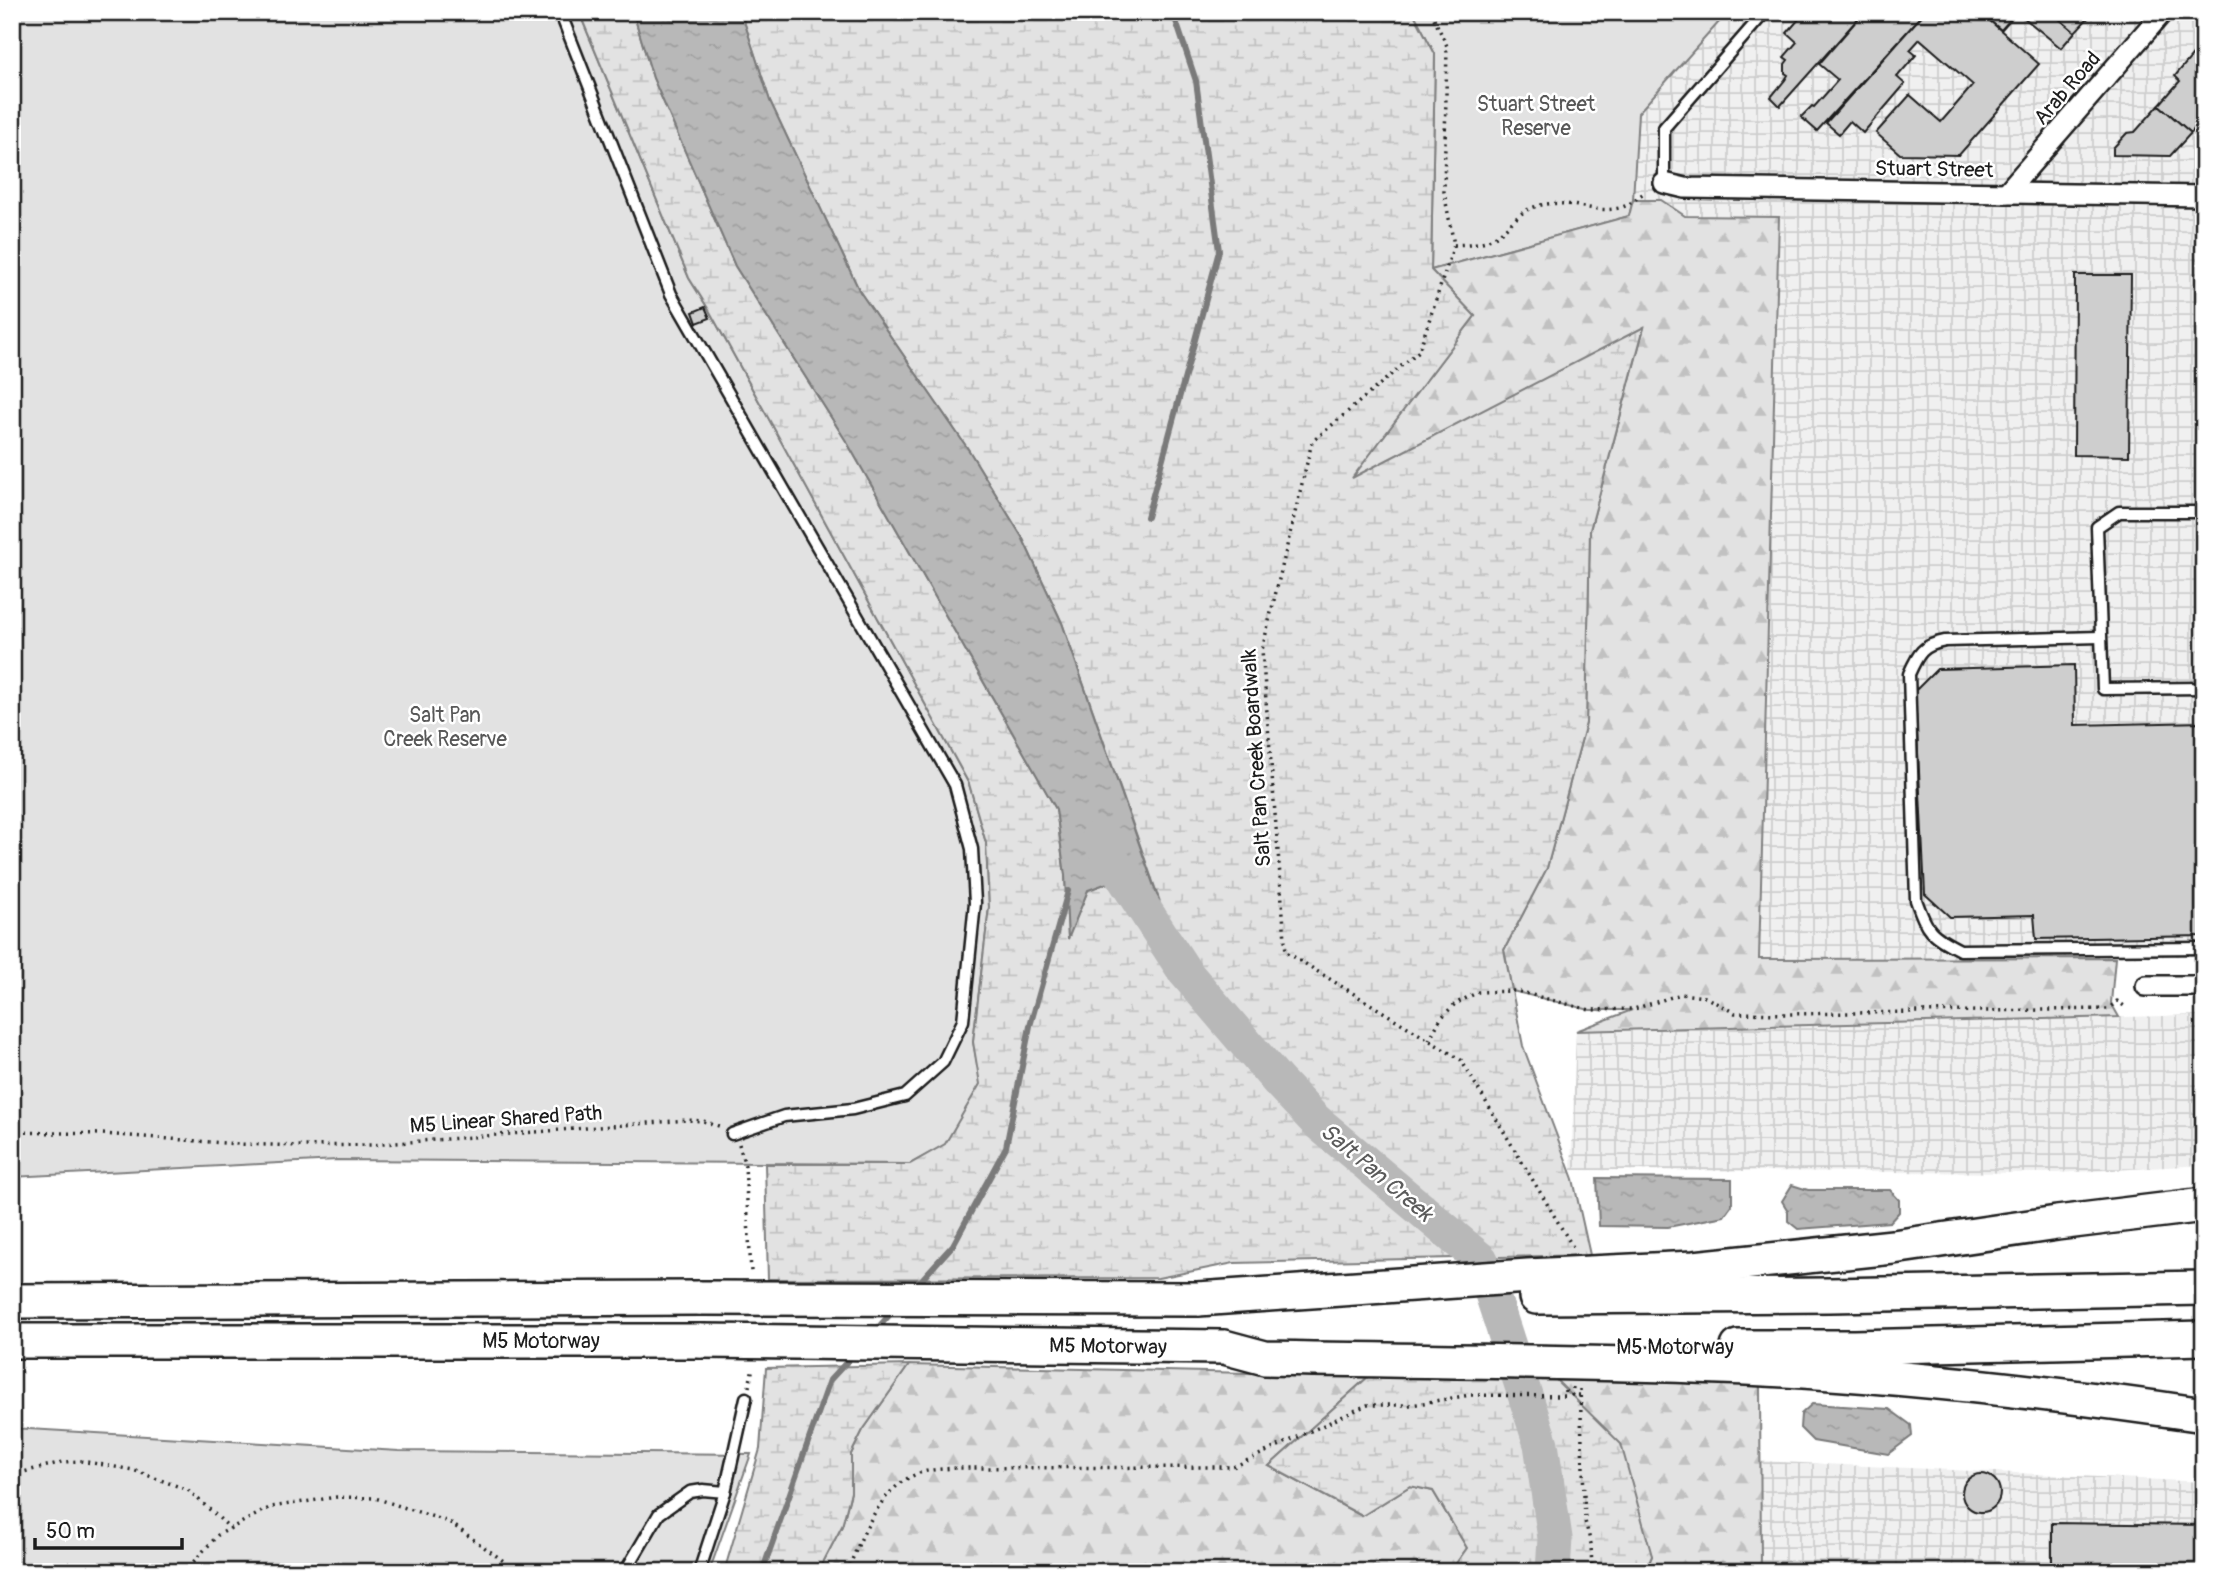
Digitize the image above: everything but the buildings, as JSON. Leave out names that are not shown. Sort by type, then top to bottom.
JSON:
[{"type":"highway","points":[[1693,1282],[1892,1247],[2204,1205]]},
{"type":"highway","name":"M5 Motorway","points":[[12,1301],[1198,1299],[1528,1276],[1693,1282]]},
{"type":"highway","points":[[1693,1282],[2204,1288]]},
{"type":"highway","name":"M5 Motorway","points":[[12,1341],[702,1341],[1224,1347],[1695,1357],[1868,1347],[2204,1338]]},
{"type":"highway","points":[[1695,1357],[2082,1397],[2204,1415]]},
{"type":"street","name":"Arab Road","points":[[2006,193],[2163,12]]},
{"type":"street","name":"Stuart Street","points":[[1664,183],[1685,188],[2204,196]]},
{"type":"street","points":[[2146,986],[2204,986]]},
{"type":"lane","points":[[560,12],[671,294],[955,785],[972,849],[975,903],[963,1021],[943,1062],[905,1096],[853,1109],[784,1116],[732,1135]]},
{"type":"lane","points":[[1664,183],[1664,128],[1765,12]]},
{"type":"lane","points":[[2204,512],[2119,512],[2097,527],[2103,689],[2204,688]]},
{"type":"lane","points":[[2100,637],[1945,641],[1931,643],[1918,654],[1909,674],[1916,900],[1924,923],[1935,937],[1960,950],[2204,948]]},
{"type":"lane","points":[[699,1572],[725,1492],[746,1398]]},
{"type":"lane","points":[[625,1572],[659,1514],[690,1492],[725,1492]]},
{"type":"path","name":"Salt Pan Creek Boardwalk","points":[[1431,12],[1447,46],[1444,192],[1454,245],[1419,351],[1312,442],[1262,650],[1286,953],[1461,1060],[1576,1253]]},
{"type":"path","points":[[1454,245],[1480,243],[1494,238],[1518,215],[1531,208],[1561,202],[1589,208],[1618,209],[1632,204],[1642,194],[1664,183]]},
{"type":"path","points":[[1429,1040],[1441,1018],[1455,1003],[1478,992],[1517,991],[1591,1010],[1634,1009],[1681,994],[1705,997],[1735,1013],[2108,1009],[2117,1001],[2127,1008]]},
{"type":"path","name":"M5 Linear Shared Path","points":[[12,1132],[103,1134],[238,1144],[372,1145],[687,1120],[714,1124],[725,1128],[732,1135]]},
{"type":"path","points":[[732,1135],[739,1144],[745,1166],[751,1276]]},
{"type":"path","points":[[746,1398],[753,1369],[753,1356]]},
{"type":"path","points":[[847,1572],[872,1518],[892,1489],[923,1472],[956,1468],[1233,1467],[1367,1405],[1411,1405],[1470,1395],[1565,1396],[1564,1382],[1568,1380],[1573,1383],[1573,1395],[1580,1395]]},
{"type":"path","points":[[1580,1382],[1585,1521],[1591,1544],[1592,1572]]},
{"type":"path","points":[[12,1475],[62,1462],[80,1461],[133,1470],[188,1490],[230,1528]]},
{"type":"path","points":[[184,1572],[218,1535],[271,1507],[337,1497],[375,1498],[449,1522],[505,1562],[511,1572]]},
{"type":"shaded area","points":[[1728,12],[2204,12],[2204,956],[1759,959],[1779,217],[1685,216],[1661,200],[1633,200],[1638,113]]},
{"type":"shaded area","points":[[2204,1015],[2204,1165],[2057,1173],[1571,1170],[1576,1031]]},
{"type":"shaded area","points":[[1760,1461],[2204,1482],[2204,1572],[1761,1572]]},
{"type":"green space","name":"Salt Pan Creek Reserve","points":[[12,12],[579,12],[689,278],[969,784],[986,843],[989,907],[973,1042],[981,1084],[945,1145],[910,1164],[337,1160],[12,1177]]},
{"type":"green space","points":[[579,12],[633,12],[653,78],[735,266],[848,444],[1056,809],[1065,875],[1068,937],[1088,890],[1127,876],[1159,899],[1062,623],[1022,537],[968,449],[860,292],[770,101],[741,12],[1413,12],[1435,54],[1431,270],[1475,316],[1352,478],[1644,327],[1590,530],[1586,723],[1547,868],[1504,950],[1523,1046],[1573,1179],[1590,1255],[1234,1263],[1158,1278],[768,1279],[765,1164],[910,1164],[945,1144],[980,1084],[973,1042],[989,907],[986,843],[969,784],[689,278]]},
{"type":"green space","name":"Stuart Street Reserve","points":[[1413,12],[1728,12],[1638,113],[1633,200],[1629,216],[1431,270],[1435,54]]},
{"type":"green space","points":[[1633,200],[1661,200],[1685,216],[1779,217],[1759,959],[2115,958],[2111,1003],[2119,1017],[1576,1031],[1632,1010],[1590,1010],[1512,991],[1504,950],[1547,868],[1586,723],[1590,530],[1644,328],[1351,479],[1475,316],[1431,270],[1629,216]]},
{"type":"green space","points":[[909,1365],[1369,1376],[1269,1466],[1362,1516],[1410,1486],[1433,1491],[1467,1548],[1450,1572],[818,1572],[842,1526],[851,1492],[851,1454],[863,1430]]},
{"type":"green space","points":[[909,1365],[863,1430],[851,1454],[851,1492],[842,1526],[818,1572],[724,1572],[760,1449],[766,1368]]},
{"type":"green space","points":[[1369,1376],[1556,1380],[1621,1444],[1652,1556],[1645,1572],[1450,1572],[1467,1548],[1433,1491],[1410,1486],[1362,1516],[1269,1466]]},
{"type":"green space","points":[[1556,1380],[1760,1384],[1761,1572],[1645,1572],[1652,1556]]},
{"type":"green space","points":[[12,1428],[399,1451],[751,1454],[709,1572],[12,1572]]},
{"type":"water","points":[[633,12],[741,12],[770,101],[860,292],[968,449],[1022,537],[1062,623],[1159,901],[1127,876],[1088,890],[1068,939],[1065,875],[1056,809],[848,444],[735,266],[653,78]]},
{"type":"water","points":[[1597,1178],[1732,1179],[1732,1205],[1724,1216],[1668,1227],[1599,1226]]},
{"type":"water","points":[[1792,1185],[1808,1190],[1890,1190],[1899,1200],[1899,1212],[1890,1222],[1798,1229],[1788,1221],[1788,1211],[1782,1201]]},
{"type":"water","points":[[1812,1404],[1889,1409],[1911,1425],[1912,1436],[1888,1454],[1813,1441],[1800,1428],[1801,1414]]},
{"type":"waterway","points":[[1147,517],[1219,251],[1196,81],[1173,12]]},
{"type":"waterway","name":"Salt Pan Creek","points":[[1098,838],[1185,972],[1278,1081],[1316,1121],[1481,1260],[1541,1444],[1555,1538],[1553,1572]]},
{"type":"waterway","points":[[916,1286],[953,1245],[1006,1147],[1030,1026],[1068,891]]},
{"type":"waterway","points":[[874,1332],[895,1309]]},
{"type":"waterway","points":[[762,1572],[830,1380],[855,1353]]}]
